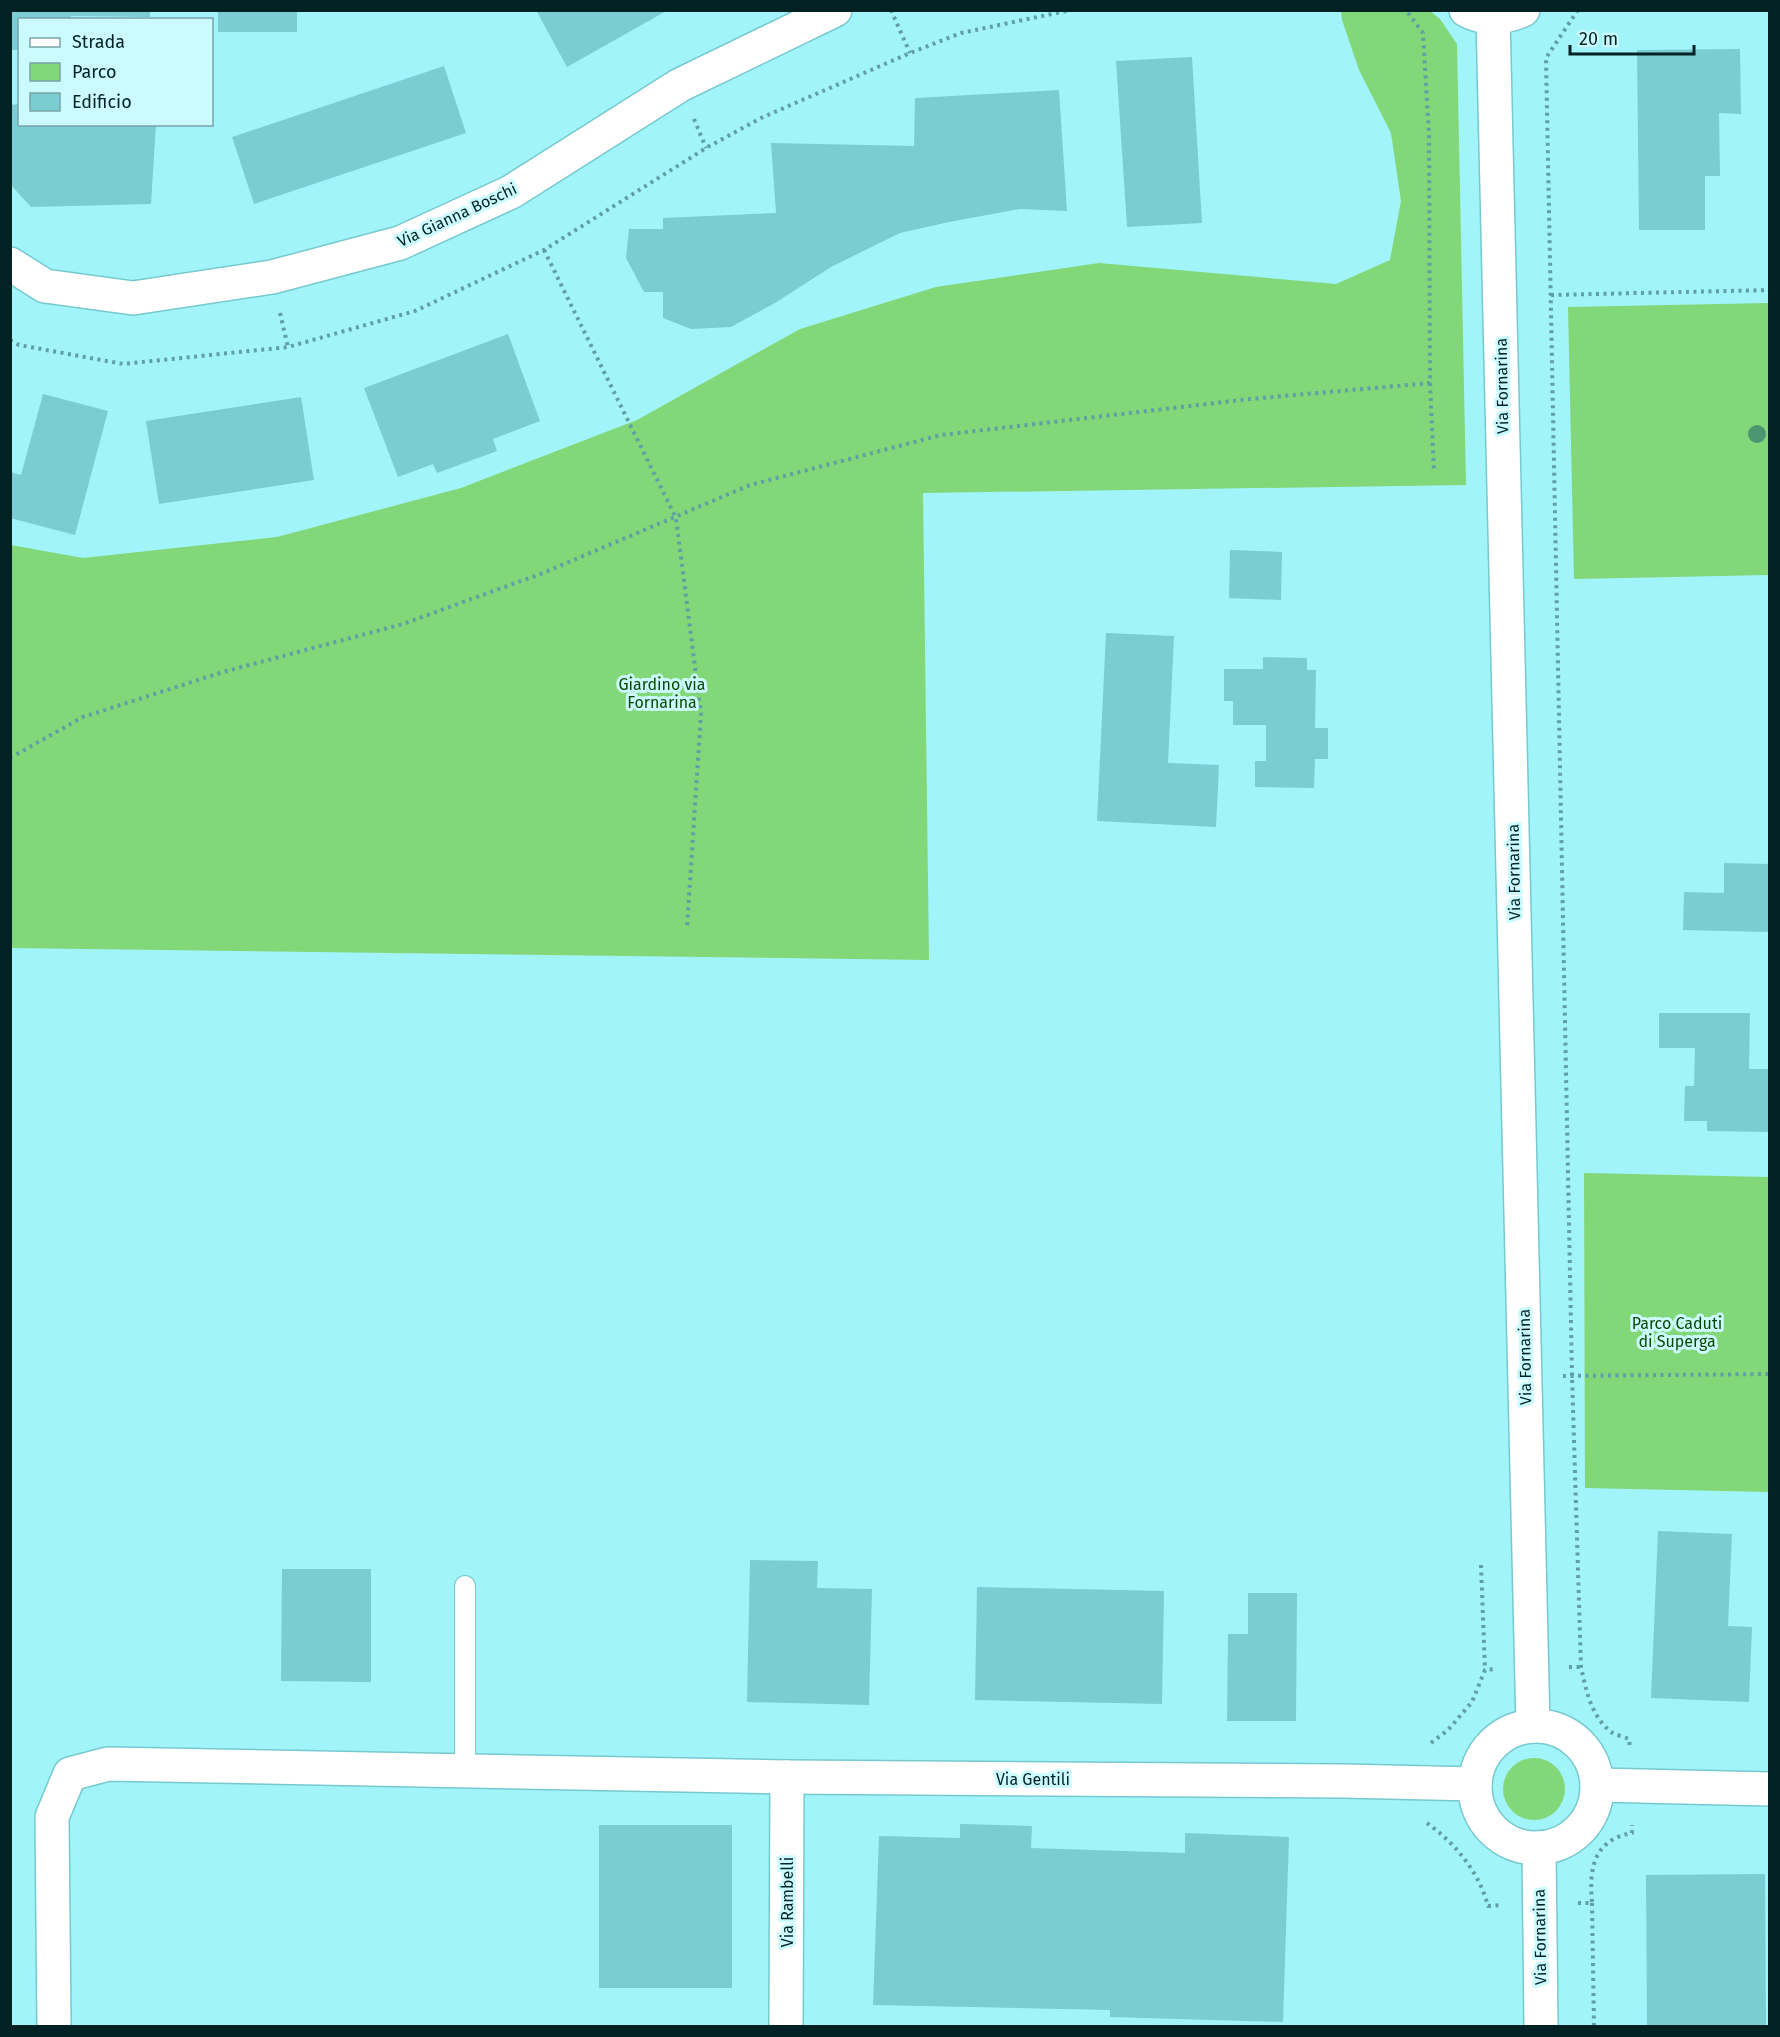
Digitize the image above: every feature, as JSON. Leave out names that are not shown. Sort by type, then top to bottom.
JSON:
[{"type":"street","name":"Via Gianna Boschi","points":[[10,264],[45,286],[133,298],[272,277],[399,243],[511,192],[680,86],[835,10]]},
{"type":"street","name":"Via Fornarina","points":[[1494,13],[1533,1726]]},
{"type":"street","points":[[1533,1726],[1552,1728],[1570,1736],[1584,1749],[1593,1766],[1597,1785],[1595,1804],[1587,1821],[1574,1835],[1557,1844],[1539,1848],[1519,1845],[1500,1837],[1486,1822],[1478,1804],[1475,1784],[1478,1766],[1486,1751],[1500,1737],[1515,1729],[1533,1726]]},
{"type":"street","name":"Via Gentili","points":[[54,2026],[52,1817],[70,1774],[108,1764],[788,1777],[1344,1780],[1475,1784]]},
{"type":"street","name":"Via Rambelli","points":[[786,2026],[788,1777]]},
{"type":"street","points":[[1597,1785],[1770,1789]]},
{"type":"street","name":"Via Fornarina","points":[[1539,1848],[1541,2026]]},
{"type":"lane","points":[[465,1586],[465,1770]]},
{"type":"path","points":[[891,10],[910,53],[961,33],[1071,10]]},
{"type":"path","points":[[1406,10],[1423,33],[1424,44],[1429,135],[1430,383],[1434,473]]},
{"type":"path","points":[[1578,10],[1546,58],[1572,1376],[1581,1667],[1589,1699],[1600,1720],[1612,1733],[1629,1739],[1632,1786],[1632,1833],[1617,1836],[1606,1844],[1593,1863],[1590,1881],[1594,2026]]},
{"type":"path","points":[[543,250],[676,518],[700,714],[687,928]]},
{"type":"path","points":[[1551,295],[1770,290]]},
{"type":"path","points":[[10,758],[83,717],[223,672],[403,624],[543,573],[750,485],[941,435],[1250,399],[1430,383]]},
{"type":"path","points":[[1526,1376],[1770,1374]]},
{"type":"path","points":[[1481,1564],[1485,1670],[1472,1702],[1448,1730],[1421,1751],[1419,1816],[1448,1838],[1484,1889],[1488,1906],[1592,1903]]},
{"type":"path","points":[[1485,1670],[1581,1667]]},
{"type":"green space","name":"Giardino via Fornarina","points":[[1341,11],[1430,11],[1440,19],[1457,44],[1466,485],[923,493],[929,960],[11,948],[11,545],[83,558],[277,537],[461,488],[637,420],[800,329],[936,287],[1099,263],[1336,284],[1390,260],[1401,201],[1391,133],[1359,70]]},
{"type":"green space","points":[[1769,303],[1769,575],[1574,579],[1568,307]]},
{"type":"green space","name":"Parco Caduti di Superga","points":[[1584,1173],[1769,1177],[1769,1492],[1585,1488]]},
{"type":"green space","points":[[1528,1758],[1540,1758],[1556,1767],[1563,1777],[1565,1789],[1563,1801],[1556,1811],[1540,1820],[1528,1820],[1517,1815],[1508,1806],[1503,1795],[1503,1783],[1508,1772],[1517,1763]]},
{"type":"building","points":[[10,10],[150,10],[150,17],[18,18],[18,50],[10,50]]},
{"type":"building","points":[[218,10],[297,10],[297,32],[218,32]]},
{"type":"building","points":[[536,10],[668,10],[567,67]]},
{"type":"building","points":[[1740,49],[1741,114],[1719,113],[1720,176],[1705,176],[1705,230],[1639,230],[1637,50]]},
{"type":"building","points":[[1192,57],[1202,223],[1127,227],[1116,61]]},
{"type":"building","points":[[444,66],[466,133],[254,204],[232,137]]},
{"type":"building","points":[[1059,90],[1067,211],[1020,209],[900,233],[831,267],[775,303],[731,327],[691,329],[663,318],[663,292],[644,292],[626,258],[629,229],[663,229],[663,218],[776,213],[771,143],[914,146],[915,98]]},
{"type":"building","points":[[18,104],[18,126],[156,126],[151,204],[31,207],[10,184],[10,105]]},
{"type":"building","points":[[508,334],[540,421],[493,439],[497,451],[437,473],[433,464],[398,477],[364,388]]},
{"type":"building","points":[[43,394],[108,411],[75,535],[10,518],[10,472],[21,475]]},
{"type":"building","points":[[301,397],[314,480],[159,504],[146,421]]},
{"type":"building","points":[[1230,550],[1282,552],[1281,600],[1229,598]]},
{"type":"building","points":[[1106,633],[1174,636],[1168,763],[1219,765],[1216,827],[1097,821]]},
{"type":"building","points":[[1263,657],[1307,658],[1307,670],[1316,670],[1315,728],[1328,728],[1328,759],[1315,759],[1314,788],[1255,787],[1255,761],[1266,761],[1266,725],[1233,725],[1233,701],[1224,701],[1224,669],[1263,669]]},
{"type":"building","points":[[1724,863],[1770,864],[1770,932],[1683,930],[1684,892],[1724,893]]},
{"type":"building","points":[[1659,1013],[1750,1013],[1749,1069],[1770,1069],[1770,1132],[1707,1131],[1707,1121],[1684,1121],[1685,1086],[1694,1086],[1695,1048],[1659,1048]]},
{"type":"building","points":[[1658,1531],[1732,1534],[1728,1626],[1752,1627],[1749,1702],[1651,1698]]},
{"type":"building","points":[[750,1560],[818,1561],[817,1588],[872,1589],[869,1705],[747,1702]]},
{"type":"building","points":[[282,1569],[371,1569],[371,1682],[281,1681]]},
{"type":"building","points":[[977,1587],[1164,1591],[1162,1704],[975,1700]]},
{"type":"building","points":[[1248,1593],[1297,1593],[1296,1721],[1227,1721],[1228,1634],[1248,1634]]},
{"type":"building","points":[[960,1824],[1032,1826],[1031,1848],[1185,1853],[1185,1833],[1289,1837],[1283,2022],[1110,2017],[1110,2010],[873,2005],[879,1836],[960,1838]]},
{"type":"building","points":[[599,1825],[732,1825],[732,1988],[599,1988]]},
{"type":"building","points":[[1765,1874],[1766,2026],[1647,2026],[1646,1875]]}]
